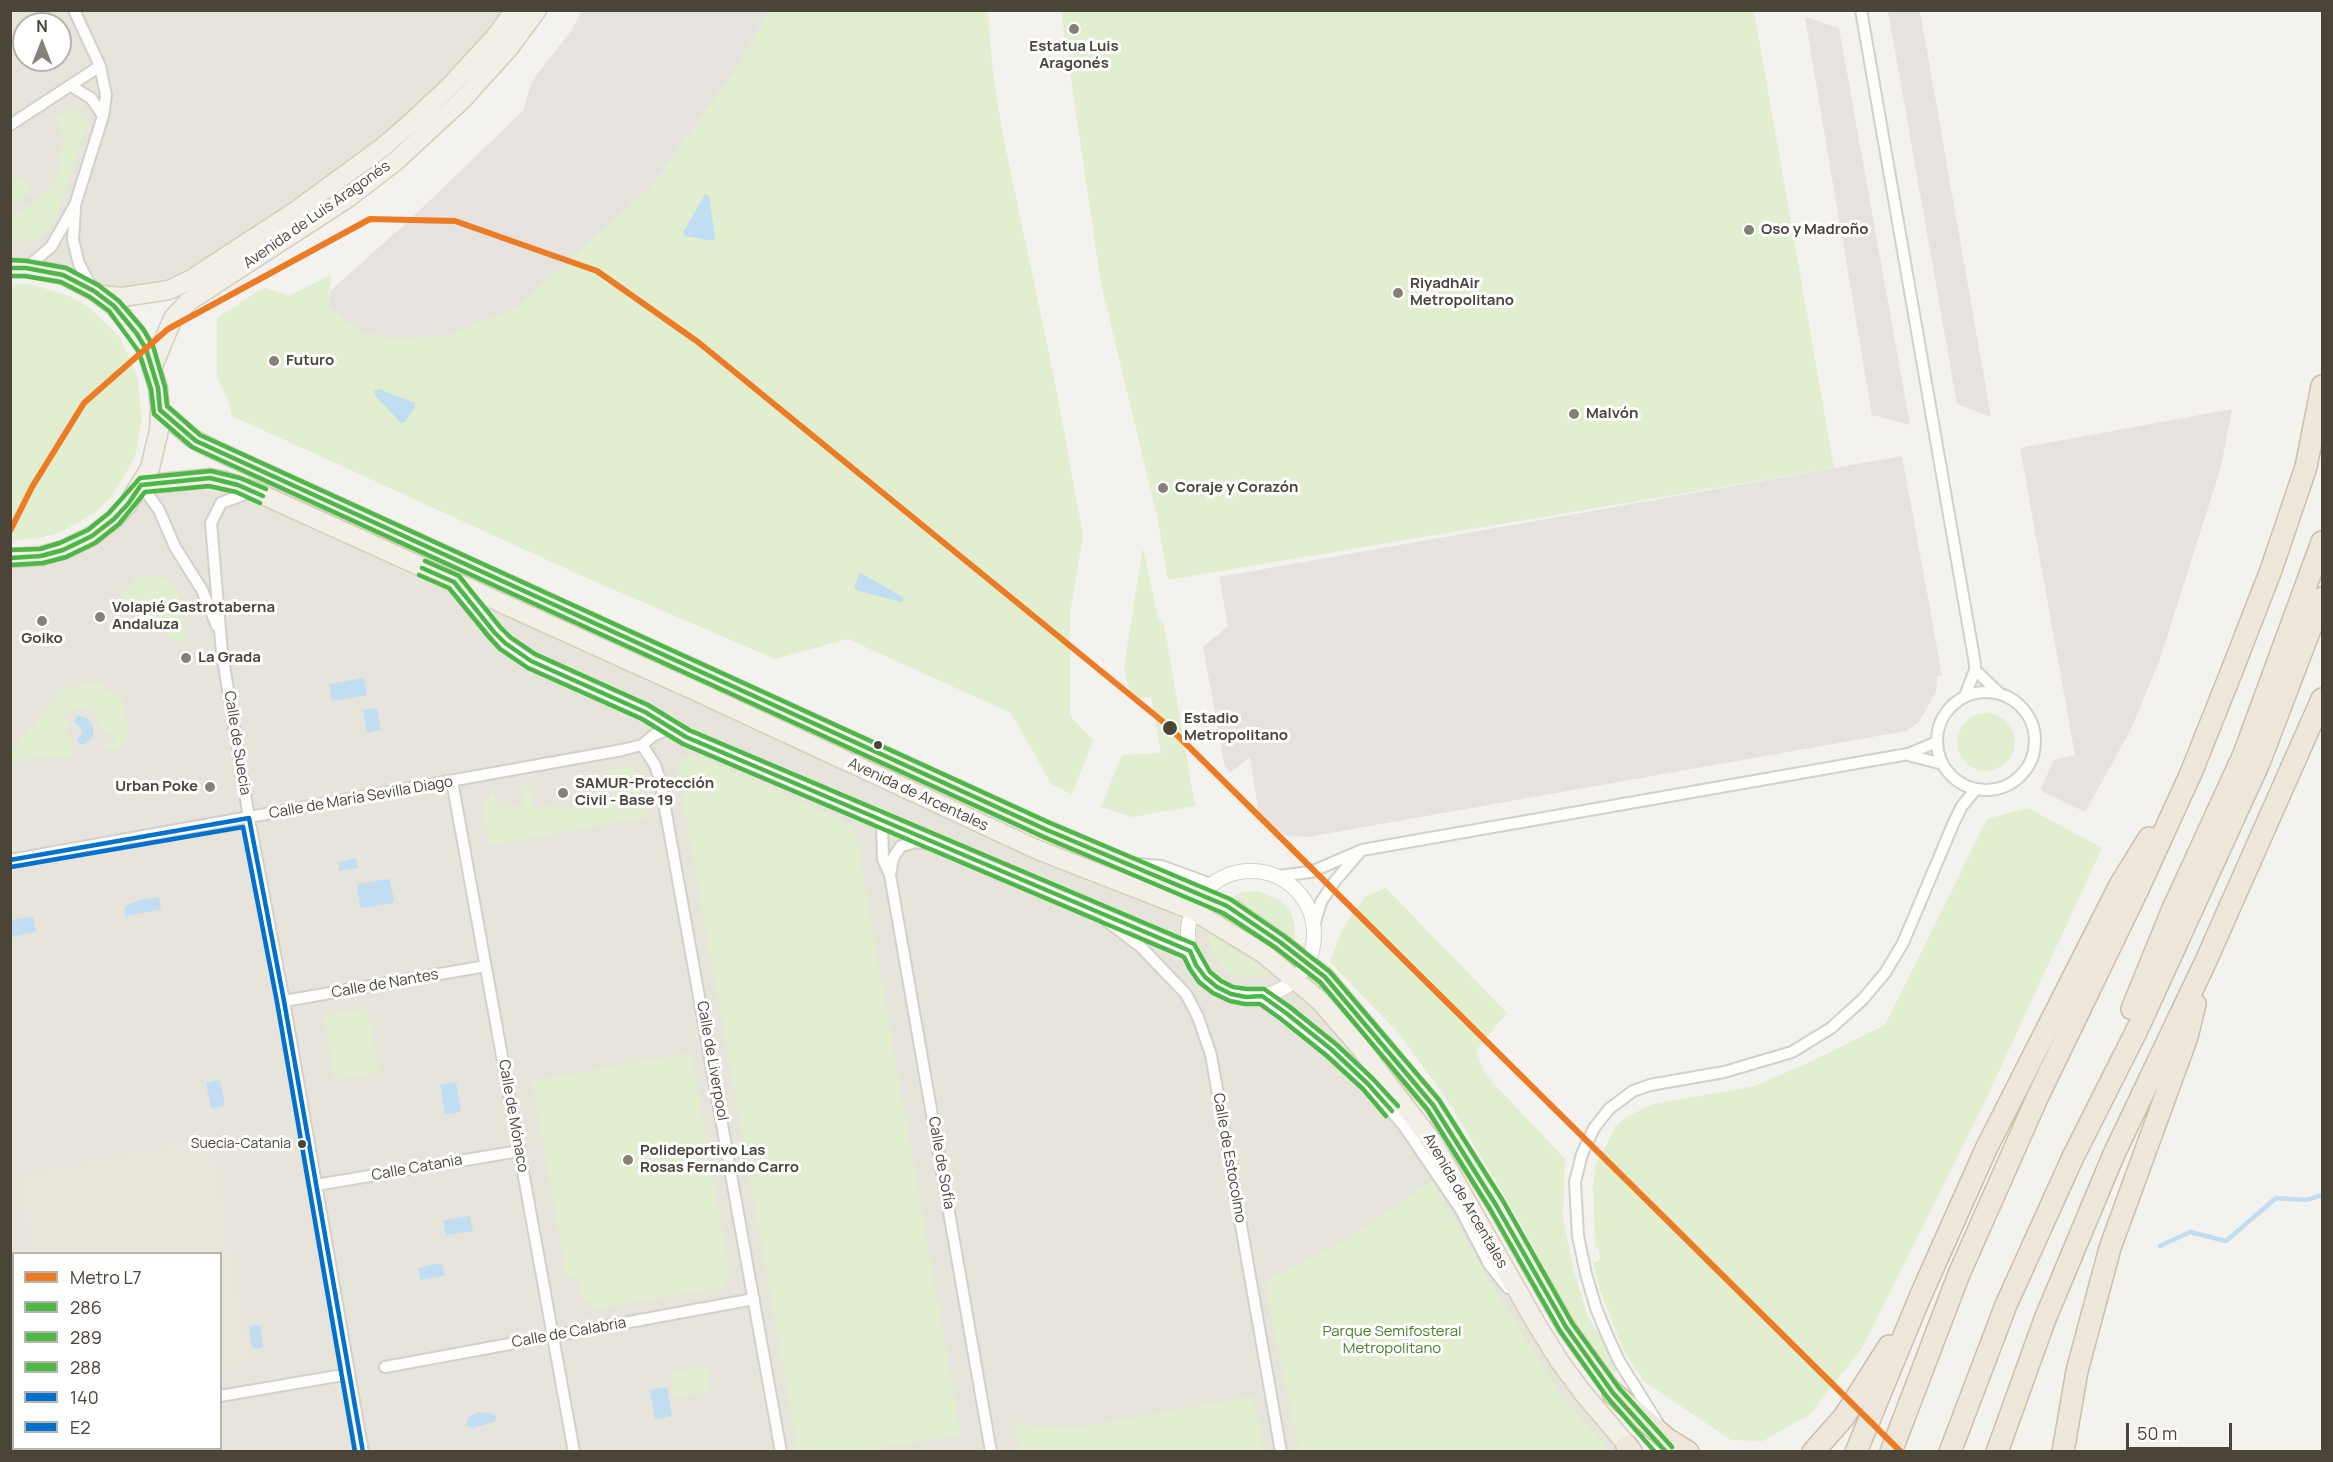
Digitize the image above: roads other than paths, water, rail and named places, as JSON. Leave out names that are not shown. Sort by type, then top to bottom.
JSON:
[{"type":"highway","points":[[1891,1452],[1959,1274],[2000,1179],[2190,773],[2267,580],[2306,467],[2322,386]]},
{"type":"highway","points":[[1950,1452],[2006,1305],[2073,1157],[2172,911],[2244,754],[2322,542]]},
{"type":"highway","points":[[2073,1157],[2138,1030],[2259,763],[2322,598]]},
{"type":"highway","points":[[1997,1452],[2045,1319],[2114,1154],[2205,963],[2322,699]]},
{"type":"highway","points":[[1856,1452],[1920,1297],[1981,1159],[2120,885],[2190,773]]},
{"type":"highway","points":[[2063,1452],[2077,1371],[2110,1248],[2187,1037],[2205,963]]},
{"type":"highway","points":[[1812,1452],[1844,1417],[1920,1297]]},
{"type":"highway","points":[[1613,1393],[1666,1445],[1688,1452]]},
{"type":"main road","name":"Avenida de Luis Aragonés","points":[[97,293],[123,297],[169,290],[190,280],[297,210],[374,154],[414,120],[449,87],[495,37],[515,10]]},
{"type":"main road","name":"Avenida de Luis Aragonés","points":[[153,366],[173,318],[188,302],[348,198],[396,161],[462,100],[509,48],[537,10]]},
{"type":"main road","points":[[10,558],[52,553],[92,536],[114,519],[141,485],[156,449],[160,410],[153,366],[137,334],[114,306],[97,293],[63,276],[18,268]]},
{"type":"main road","name":"Avenida de Arcentales","points":[[160,410],[192,438],[215,450],[725,684],[1234,910],[1326,977],[1433,1105],[1496,1205],[1566,1327],[1613,1393]]},
{"type":"main road","name":"Avenida de Arcentales","points":[[141,485],[210,478],[254,491],[702,694],[1038,850],[1201,897],[1264,954],[1320,1000],[1359,1046],[1434,1144],[1537,1325],[1582,1393],[1630,1450]]},
{"type":"street","points":[[18,268],[51,247],[75,205],[103,116],[106,95],[100,66],[74,10]]},
{"type":"street","points":[[1861,10],[1976,670],[1965,696]]},
{"type":"street","points":[[10,125],[100,66]]},
{"type":"street","points":[[71,86],[91,98],[103,116]]},
{"type":"street","points":[[75,205],[73,240],[80,264],[97,293]]},
{"type":"street","name":"Calle de Suecia","points":[[141,485],[159,510],[175,547],[202,590],[221,638]]},
{"type":"street","name":"Calle de Suecia","points":[[254,491],[221,503],[211,523],[221,638],[249,818],[284,1001],[363,1452]]},
{"type":"street","name":"Calle de Estocolmo","points":[[454,582],[494,632],[522,656],[645,712],[670,729],[1190,951]]},
{"type":"street","points":[[1976,670],[1999,694]]},
{"type":"street","points":[[1988,692],[1999,694],[2013,699],[2032,722],[2035,737],[2034,752],[2028,766],[2018,778],[2006,786],[1976,789],[1963,784],[1942,764],[1937,742],[1939,728],[1944,715],[1953,704],[1965,696],[1988,692]]},
{"type":"street","points":[[642,746],[649,724],[645,712]]},
{"type":"street","name":"Calle de María Sevilla Diago","points":[[10,860],[642,746],[654,735],[670,729]]},
{"type":"street","points":[[1278,876],[1311,872],[1362,850],[1908,754],[1937,742]]},
{"type":"street","name":"Calle de Liverpool","points":[[642,746],[655,765],[660,780],[781,1452]]},
{"type":"street","points":[[1908,754],[1942,764]]},
{"type":"street","name":"Calle de Mónaco","points":[[452,781],[574,1452]]},
{"type":"street","points":[[1666,1445],[1619,1361],[1596,1308],[1578,1236],[1575,1182],[1582,1154],[1594,1128],[1610,1109],[1633,1091],[1650,1085],[1724,1072],[1792,1052],[1831,1028],[1863,999],[1885,973],[1903,944],[1954,822],[1962,806],[1976,789]]},
{"type":"street","name":"Calle de Sofía","points":[[876,816],[882,827],[883,859],[890,876],[991,1452]]},
{"type":"street","name":"Calle de Sofía","points":[[890,876],[892,858],[901,846],[918,842],[946,847]]},
{"type":"street","points":[[1314,926],[1321,903],[1335,881],[1362,850]]},
{"type":"street","points":[[1240,871],[1262,872],[1278,876],[1302,896],[1310,910],[1314,939],[1307,964],[1285,987],[1262,996],[1246,997],[1231,994],[1217,987],[1200,971],[1190,951],[1188,930],[1201,897],[1240,871]]},
{"type":"street","name":"Calle de Estocolmo","points":[[1092,910],[1141,946],[1166,970],[1186,994],[1198,1017],[1210,1054],[1281,1452]]},
{"type":"street","name":"Calle de Nantes","points":[[284,1001],[486,966]]},
{"type":"street","name":"Avenida de Arcentales","points":[[1262,996],[1332,1050],[1368,1084],[1404,1126],[1461,1210],[1489,1264],[1537,1325]]},
{"type":"street","name":"Calle Catania","points":[[315,1185],[519,1151]]},
{"type":"street","name":"Calle de Calabria","points":[[385,1367],[754,1299]]},
{"type":"street","points":[[222,1396],[349,1374]]},
{"type":"water","points":[[705,194],[709,196],[715,238],[713,241],[685,236],[683,233]]},
{"type":"water","points":[[379,389],[415,403],[415,407],[404,423],[401,423],[375,395],[374,391]]},
{"type":"water","points":[[860,573],[903,597],[904,600],[901,602],[856,590],[854,587]]},
{"type":"water","points":[[364,678],[367,695],[332,701],[329,684]]},
{"type":"water","points":[[377,708],[381,730],[367,733],[363,710]]},
{"type":"water","points":[[77,715],[87,718],[93,726],[93,736],[84,745],[77,740],[82,733],[80,727],[74,722]]},
{"type":"water","points":[[356,858],[358,868],[339,871],[338,862]]},
{"type":"water","points":[[388,879],[394,900],[392,903],[363,908],[360,906],[357,886],[359,884]]},
{"type":"water","points":[[159,897],[161,910],[125,916],[125,906],[140,900]]},
{"type":"water","points":[[33,916],[36,932],[11,937],[11,920]]},
{"type":"water","points":[[220,1080],[225,1106],[211,1109],[206,1083]]},
{"type":"water","points":[[456,1082],[461,1112],[445,1115],[440,1085]]},
{"type":"water","points":[[470,1216],[473,1231],[446,1235],[443,1220]]},
{"type":"water","points":[[442,1263],[445,1276],[420,1280],[418,1268]]},
{"type":"water","points":[[258,1325],[263,1345],[262,1348],[255,1349],[252,1347],[249,1329],[250,1326]]},
{"type":"water","points":[[667,1387],[672,1416],[655,1419],[650,1390]]},
{"type":"water","points":[[479,1412],[493,1414],[496,1417],[495,1422],[472,1428],[466,1426],[468,1417]]},
{"type":"waterway","points":[[2160,1246],[2190,1232],[2226,1241],[2276,1198],[2306,1200],[2322,1195]]},
{"type":"metro line","name":"L7","points":[[10,531],[32,487],[84,403],[168,329],[370,219],[455,221],[597,271],[698,342],[1167,725],[1901,1452]]},
{"type":"place","name":"Estatua Luis Aragonés","points":[[1074,29]]},
{"type":"place","name":"Oso y Madroño","points":[[1749,230]]},
{"type":"place","name":"RiyadhAir Metropolitano","points":[[1398,293]]},
{"type":"place","name":"Futuro","points":[[274,361]]},
{"type":"place","name":"Malvón","points":[[1574,414]]},
{"type":"place","name":"Coraje y Corazón","points":[[1163,488]]},
{"type":"place","name":"Volapié Gastrotaberna Andaluza","points":[[100,617]]},
{"type":"place","name":"Goiko","points":[[42,621]]},
{"type":"place","name":"La Grada","points":[[186,658]]},
{"type":"place","name":"Estadio Metropolitano","points":[[1170,728]]},
{"type":"place","name":"Urban Poke","points":[[210,787]]},
{"type":"place","name":"SAMUR-Protección Civil - Base 19","points":[[563,793]]},
{"type":"place","name":"Suecia-Catania","points":[[302,1144]]},
{"type":"place","name":"Polideportivo Las Rosas Fernando Carro","points":[[628,1160]]},
{"type":"park label","name":"Parque Semifosteral Metropolitano","points":[[1392,1340]]}]
